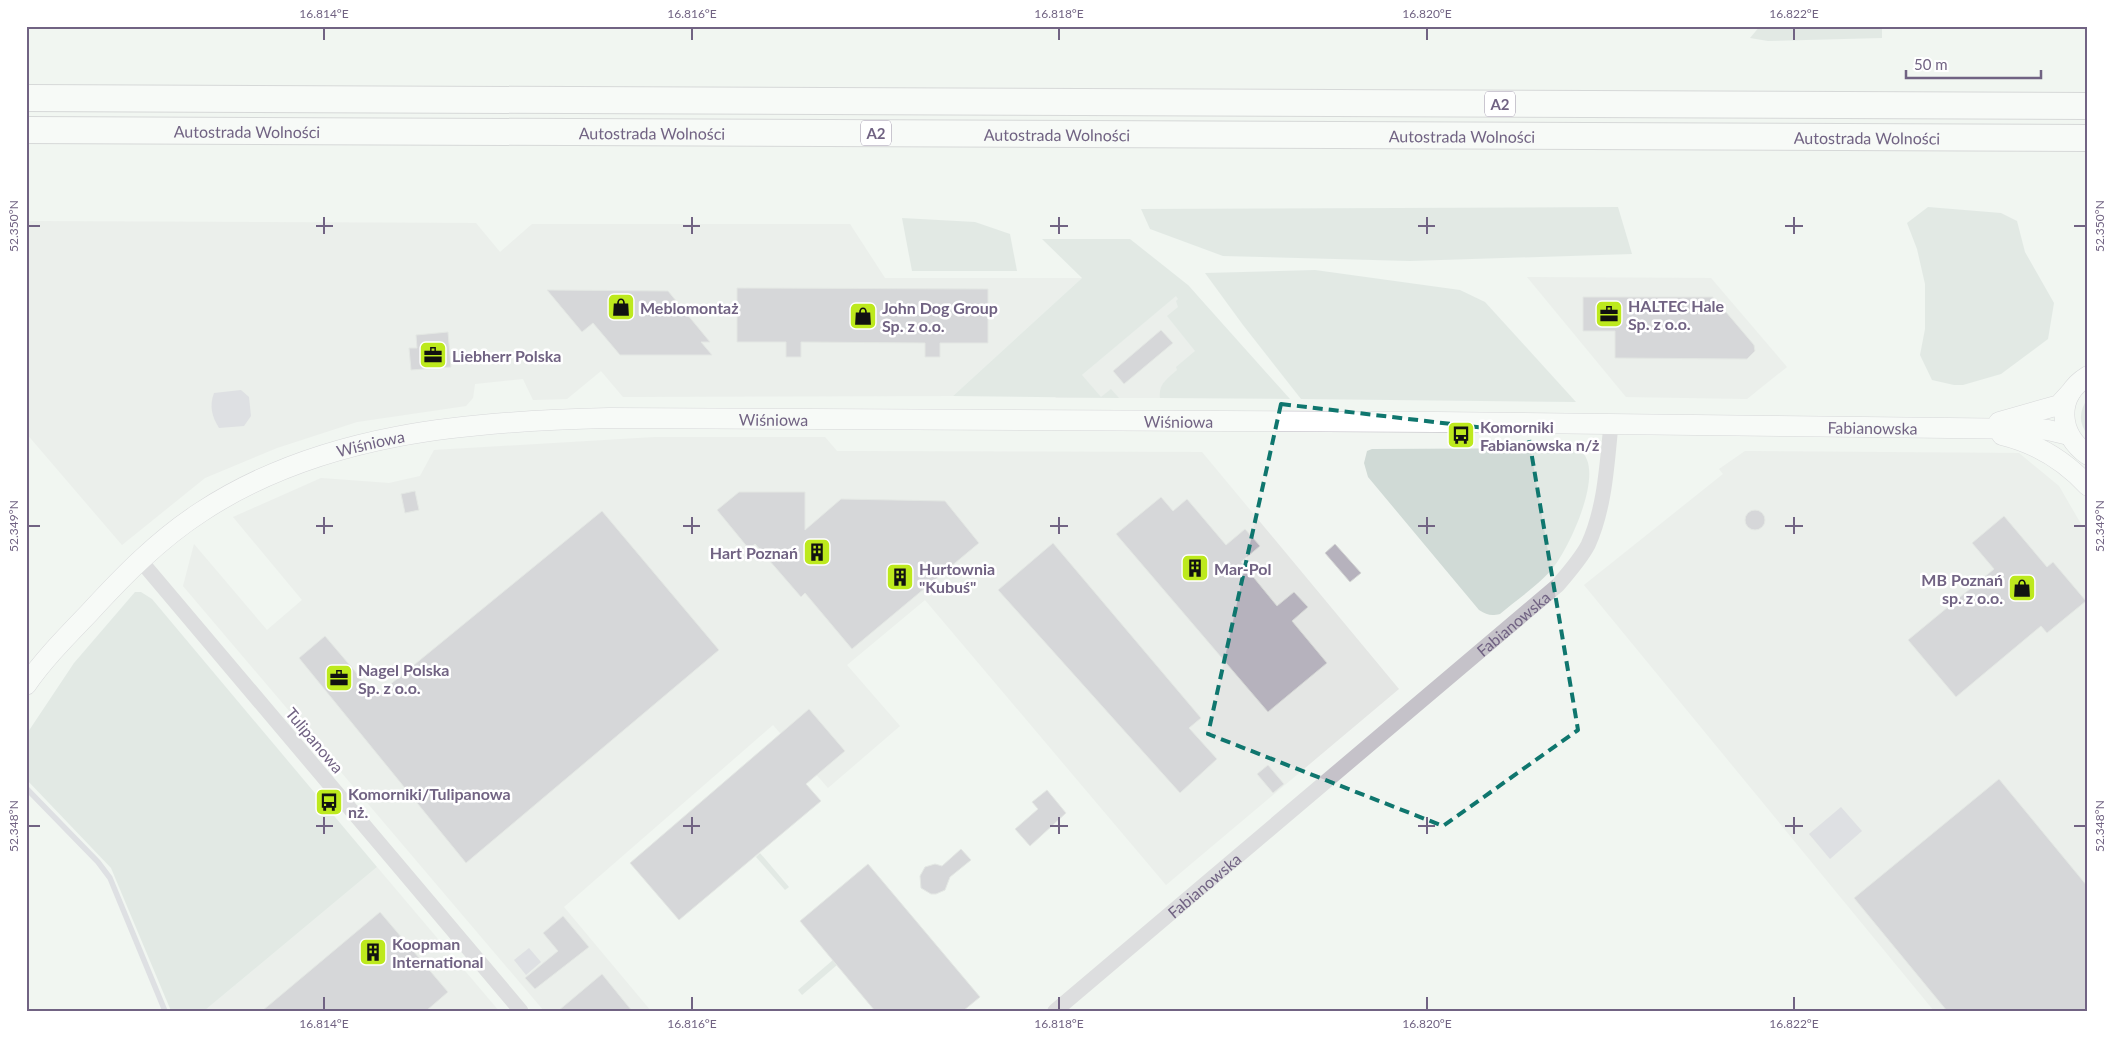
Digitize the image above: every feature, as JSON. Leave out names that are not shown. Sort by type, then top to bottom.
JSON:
[{"type":"highway","name":"Autostrada Wolności","points":[[26,98],[2088,106]]},
{"type":"highway","name":"Autostrada Wolności","points":[[26,130],[2088,138]]},
{"type":"street","name":"Fabianowska","points":[[1978,429],[2059,405],[2080,381],[2088,376]]},
{"type":"street","points":[[2070,392],[2065,406],[2064,421],[2069,435],[2077,447],[2088,455]]},
{"type":"street","name":"Wiśniowa","points":[[26,685],[81,621],[140,560],[200,512],[234,492],[285,468],[380,440],[469,425],[527,420],[609,418],[1611,424]]},
{"type":"street","name":"Fabianowska","points":[[1055,1011],[1558,585],[1575,565],[1588,545],[1598,514],[1606,476],[1611,424],[2048,430],[2069,435]]},
{"type":"street","points":[[1978,429],[2020,439],[2050,455],[2078,475],[2088,486]]},
{"type":"street","name":"Tulipanowa","points":[[140,560],[521,1011]]},
{"type":"highlighted area","points":[[1281,404],[1528,433],[1578,730],[1443,826],[1208,734]]},
{"type":"shaded area","points":[[1760,26],[1882,26],[1882,38],[1768,41],[1750,38]]},
{"type":"shaded area","points":[[1618,207],[1632,254],[1410,261],[1223,256],[1150,229],[1141,209]]},
{"type":"shaded area","points":[[1928,207],[2001,213],[2017,221],[2025,252],[2054,303],[2048,339],[2001,374],[1963,385],[1932,380],[1920,355],[1925,329],[1925,284],[1917,249],[1907,223]]},
{"type":"shaded area","points":[[902,218],[975,222],[1010,234],[1017,271],[912,271]]},
{"type":"shaded area","points":[[26,221],[476,223],[500,252],[532,224],[850,224],[885,278],[1082,278],[953,396],[623,397],[601,371],[567,399],[533,400],[523,379],[475,384],[473,398],[466,406],[357,422],[277,448],[205,478],[122,545],[26,433]]},
{"type":"shaded area","points":[[1042,239],[1130,239],[1188,285],[1290,399],[1160,398],[1164,382],[1177,370],[1176,367],[1195,351],[1167,316],[1178,307],[1176,296],[1082,375],[1101,397],[1111,389],[1119,398],[953,396],[1082,278]]},
{"type":"shaded area","points":[[1315,270],[1460,290],[1485,302],[1576,402],[1301,399],[1205,273]]},
{"type":"shaded area","points":[[1527,277],[1711,278],[1787,367],[1747,399],[1626,397]]},
{"type":"shaded area","points":[[1188,285],[1235,340],[1165,398],[1055,398]]},
{"type":"shaded area","points":[[241,390],[249,397],[251,416],[244,426],[219,428],[212,411],[214,393]]},
{"type":"shaded area","points":[[2088,398],[2088,435],[2081,421],[2081,412]]},
{"type":"shaded area","points":[[655,437],[825,437],[837,451],[1202,452],[1399,689],[1166,885],[925,600],[847,665],[900,726],[828,788],[773,725],[564,907],[651,1011],[544,1011],[183,586],[194,544],[267,630],[302,600],[233,517],[321,478],[389,483],[420,476],[434,450]]},
{"type":"shaded area","points":[[1568,448],[1579,450],[1587,459],[1589,473],[1587,490],[1575,528],[1559,559],[1547,575],[1500,614],[1494,615],[1479,610],[1368,477],[1364,463],[1367,451],[1372,449]]},
{"type":"shaded area","name":"MB Poznań sp. z o.o.","points":[[1745,451],[2019,453],[2059,486],[2088,536],[2088,1011],[1934,1011],[1584,585],[1723,474],[1719,469]]},
{"type":"shaded area","points":[[135,592],[141,592],[152,599],[377,867],[204,1011],[171,1011],[111,868],[26,779],[26,735],[74,663]]},
{"type":"shaded area","points":[[1841,807],[1862,831],[1830,859],[1809,834]]},
{"type":"shaded area","points":[[760,853],[789,887],[785,890],[756,857]]},
{"type":"shaded area","points":[[377,867],[499,1011],[204,1011]]},
{"type":"shaded area","points":[[529,948],[541,962],[526,975],[514,960]]},
{"type":"shaded area","points":[[833,960],[837,965],[802,995],[798,990]]},
{"type":"building","name":"John Dog Group Sp. z o.o.","points":[[737,288],[988,289],[988,343],[940,343],[940,357],[925,357],[925,343],[801,342],[801,357],[786,357],[786,342],[737,342]]},
{"type":"building","name":"Meblomontaż","points":[[547,290],[668,291],[710,342],[701,342],[712,355],[620,355],[593,323],[582,332]]},
{"type":"building","points":[[1583,297],[1713,297],[1713,312],[1726,312],[1754,345],[1755,351],[1747,359],[1615,358],[1615,331],[1583,331]]},
{"type":"building","points":[[1161,330],[1173,343],[1124,384],[1113,371]]},
{"type":"building","points":[[448,332],[451,367],[411,370],[409,348],[417,348],[416,335]]},
{"type":"building","points":[[415,491],[419,510],[405,513],[401,494]]},
{"type":"building","points":[[739,492],[805,492],[805,530],[841,499],[945,501],[979,543],[852,649],[805,593],[801,597],[755,544],[749,549],[717,510]]},
{"type":"building","points":[[1161,497],[1173,511],[1187,499],[1226,545],[1245,529],[1260,546],[1241,562],[1277,606],[1294,592],[1308,607],[1292,621],[1327,663],[1268,712],[1116,534]]},
{"type":"building","points":[[1751,510],[1759,510],[1765,516],[1765,524],[1759,530],[1751,530],[1745,524],[1745,516]]},
{"type":"building","points":[[602,511],[719,650],[466,863],[299,658],[325,636],[376,696]]},
{"type":"building","points":[[2004,516],[2047,567],[2053,562],[2086,601],[2047,633],[2041,626],[1956,697],[1908,640],[1994,569],[1972,543]]},
{"type":"building","points":[[1053,543],[1201,718],[1189,728],[1217,759],[1180,793],[998,590]]},
{"type":"building","points":[[1335,544],[1361,573],[1350,582],[1325,553]]},
{"type":"building","points":[[809,709],[845,751],[806,784],[821,801],[679,920],[630,863]]},
{"type":"building","points":[[1268,765],[1284,784],[1273,793],[1257,774]]},
{"type":"building","points":[[1999,779],[2088,887],[2088,1011],[1947,1011],[1854,898]]},
{"type":"building","points":[[1047,790],[1066,813],[1030,846],[1015,829],[1038,809],[1032,802]]},
{"type":"building","points":[[961,849],[971,860],[950,877],[945,890],[931,894],[921,888],[920,876],[925,867],[935,864],[942,866]]},
{"type":"building","points":[[868,864],[980,997],[963,1011],[875,1011],[800,921]]},
{"type":"building","name":"Koopman International","points":[[380,912],[448,992],[426,1011],[262,1011]]},
{"type":"building","points":[[563,916],[589,947],[535,989],[525,978],[558,951],[543,933]]},
{"type":"building","points":[[602,974],[632,1011],[558,1011]]},
{"type":"waterway","points":[[26,788],[98,862],[110,878],[165,1011]]},
{"type":"place","name":"Meblomontaż","points":[[621,307]]},
{"type":"place","name":"HALTEC Hale Sp. z o.o.","points":[[1609,314]]},
{"type":"place","name":"John Dog Group Sp. z o.o.","points":[[863,316]]},
{"type":"place","name":"Liebherr Polska","points":[[433,355]]},
{"type":"place","name":"Komorniki Fabianowska n/ż","points":[[1461,435]]},
{"type":"place","name":"Hart Poznań","points":[[817,552]]},
{"type":"place","name":"Mar-Pol","points":[[1195,568]]},
{"type":"place","name":"Hurtownia \"Kubuś\"","points":[[900,577]]},
{"type":"place","name":"MB Poznań sp. z o.o.","points":[[2022,588]]},
{"type":"place","name":"Nagel Polska Sp. z o.o.","points":[[339,678]]},
{"type":"place","name":"Komorniki/Tulipanowa nż.","points":[[329,802]]},
{"type":"place","name":"Koopman International","points":[[373,952]]}]
